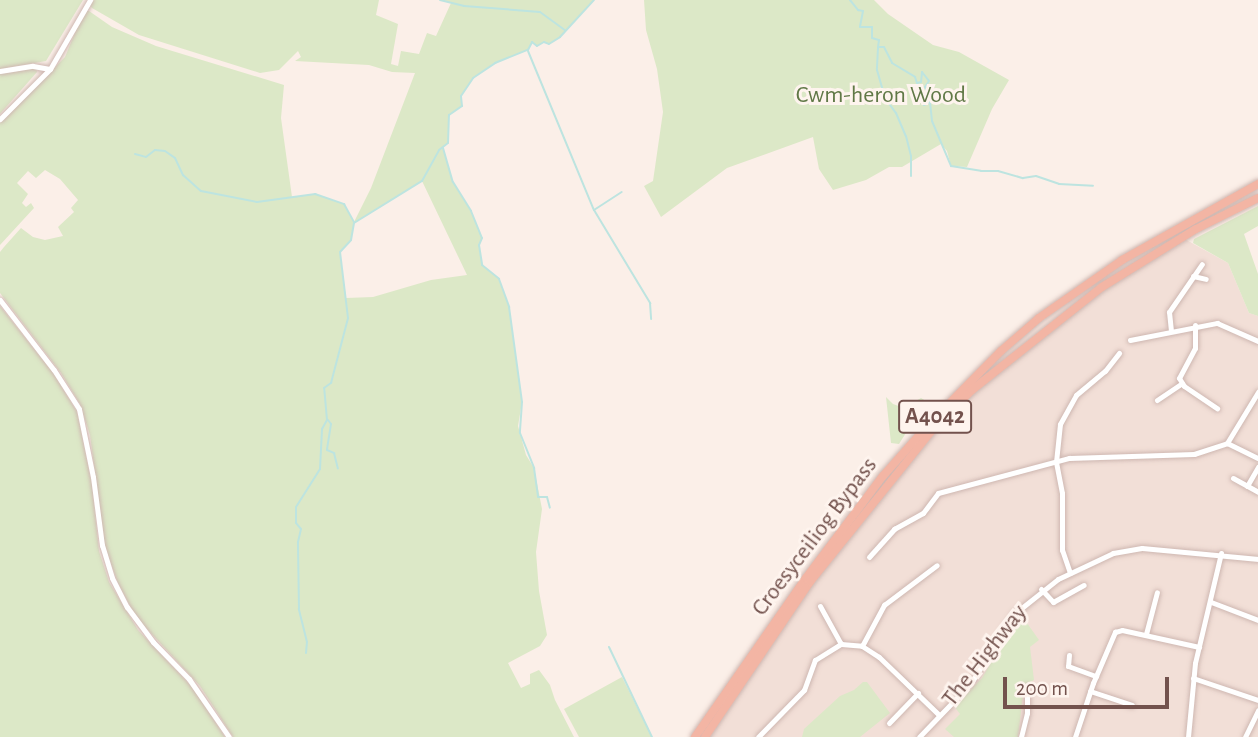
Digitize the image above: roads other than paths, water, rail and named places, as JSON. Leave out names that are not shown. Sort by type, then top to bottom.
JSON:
[{"type":"highway","name":"Croesyceiliog Bypass","points":[[695,737],[806,578],[883,476],[1001,351],[1039,318],[1122,260],[1258,184]]},
{"type":"highway","name":"Croesyceiliog Bypass","points":[[705,737],[810,582],[932,430],[972,390],[1101,287],[1189,233],[1258,198]]},
{"type":"street","points":[[0,119],[50,69],[90,0]]},
{"type":"street","points":[[0,71],[33,66],[50,69]]},
{"type":"street","points":[[1171,331],[1169,312],[1202,264]]},
{"type":"street","points":[[1193,276],[1206,279]]},
{"type":"street","points":[[0,300],[54,370],[79,409],[93,477],[102,545],[112,578],[127,607],[139,626],[189,678],[229,737]]},
{"type":"street","points":[[1130,341],[1217,323],[1258,341]]},
{"type":"street","points":[[1195,326],[1195,348],[1179,378],[1217,408]]},
{"type":"street","points":[[1070,573],[1062,550],[1062,493],[1056,462],[1060,424],[1068,406],[1119,353]]},
{"type":"street","points":[[1157,400],[1182,383]]},
{"type":"street","points":[[869,557],[894,529],[923,513],[938,493],[1078,458],[1194,454],[1227,443],[1258,392]]},
{"type":"street","points":[[1227,443],[1258,458]]},
{"type":"street","points":[[1247,486],[1258,467]]},
{"type":"street","points":[[1233,478],[1258,492]]},
{"type":"street","name":"The Highway","points":[[919,737],[971,683],[1014,614],[1041,590],[1070,573],[1113,553],[1135,549],[1258,558]]},
{"type":"street","points":[[1188,737],[1193,678],[1221,554]]},
{"type":"street","points":[[862,646],[884,606],[937,565]]},
{"type":"street","points":[[1041,590],[1053,601],[1084,585]]},
{"type":"street","points":[[1146,634],[1157,592]]},
{"type":"street","points":[[1211,602],[1258,620]]},
{"type":"street","points":[[820,606],[841,644]]},
{"type":"street","points":[[1075,737],[1090,691],[1115,632],[1122,629],[1199,646]]},
{"type":"street","points":[[758,737],[804,690],[816,660],[841,644],[862,646],[918,693],[939,715]]},
{"type":"street","points":[[1069,655],[1068,666],[1096,676]]},
{"type":"street","points":[[1193,678],[1258,700]]},
{"type":"street","points":[[1021,737],[1027,713],[1027,686]]},
{"type":"street","points":[[1090,691],[1132,705]]},
{"type":"street","points":[[889,723],[918,693]]},
{"type":"street","points":[[1245,737],[1258,710]]},
{"type":"waterway","points":[[440,0],[464,6],[540,12],[565,30]]},
{"type":"waterway","points":[[306,653],[307,642],[299,609],[298,542],[301,529],[296,523],[296,507],[320,469],[322,429],[327,420],[324,388],[331,383],[348,318],[340,252],[351,240],[354,223],[422,181],[439,150],[448,143],[449,115],[462,106],[461,96],[473,78],[495,63],[528,50],[532,42],[537,46],[544,42],[549,44],[560,37],[594,0]]},
{"type":"waterway","points":[[850,0],[858,10],[863,11],[860,27],[872,27],[872,38],[879,40],[878,47],[884,47],[892,63],[915,77],[917,83],[921,82],[922,72],[929,81],[925,87],[930,97],[922,98],[924,105],[930,102],[932,121],[951,166],[998,171],[1023,178],[1036,176],[1059,184],[1093,186]]},
{"type":"waterway","points":[[878,48],[877,70],[885,98],[896,113],[906,136],[911,156],[911,176]]},
{"type":"waterway","points":[[528,51],[594,210],[650,303],[651,319]]},
{"type":"waterway","points":[[443,148],[453,182],[471,211],[482,238],[479,245],[482,265],[499,279],[509,307],[522,402],[520,433],[534,468],[538,497],[547,497],[550,508]]},
{"type":"waterway","points":[[135,154],[146,157],[155,150],[165,151],[175,158],[183,175],[201,191],[257,202],[315,194],[344,204],[354,222]]},
{"type":"waterway","points":[[594,210],[622,192]]},
{"type":"waterway","points":[[328,420],[331,424],[327,450],[334,453],[338,469]]},
{"type":"waterway","points":[[609,647],[652,737]]},
{"type":"park label","name":"Cwm-heron Wood","points":[[881,96]]}]
